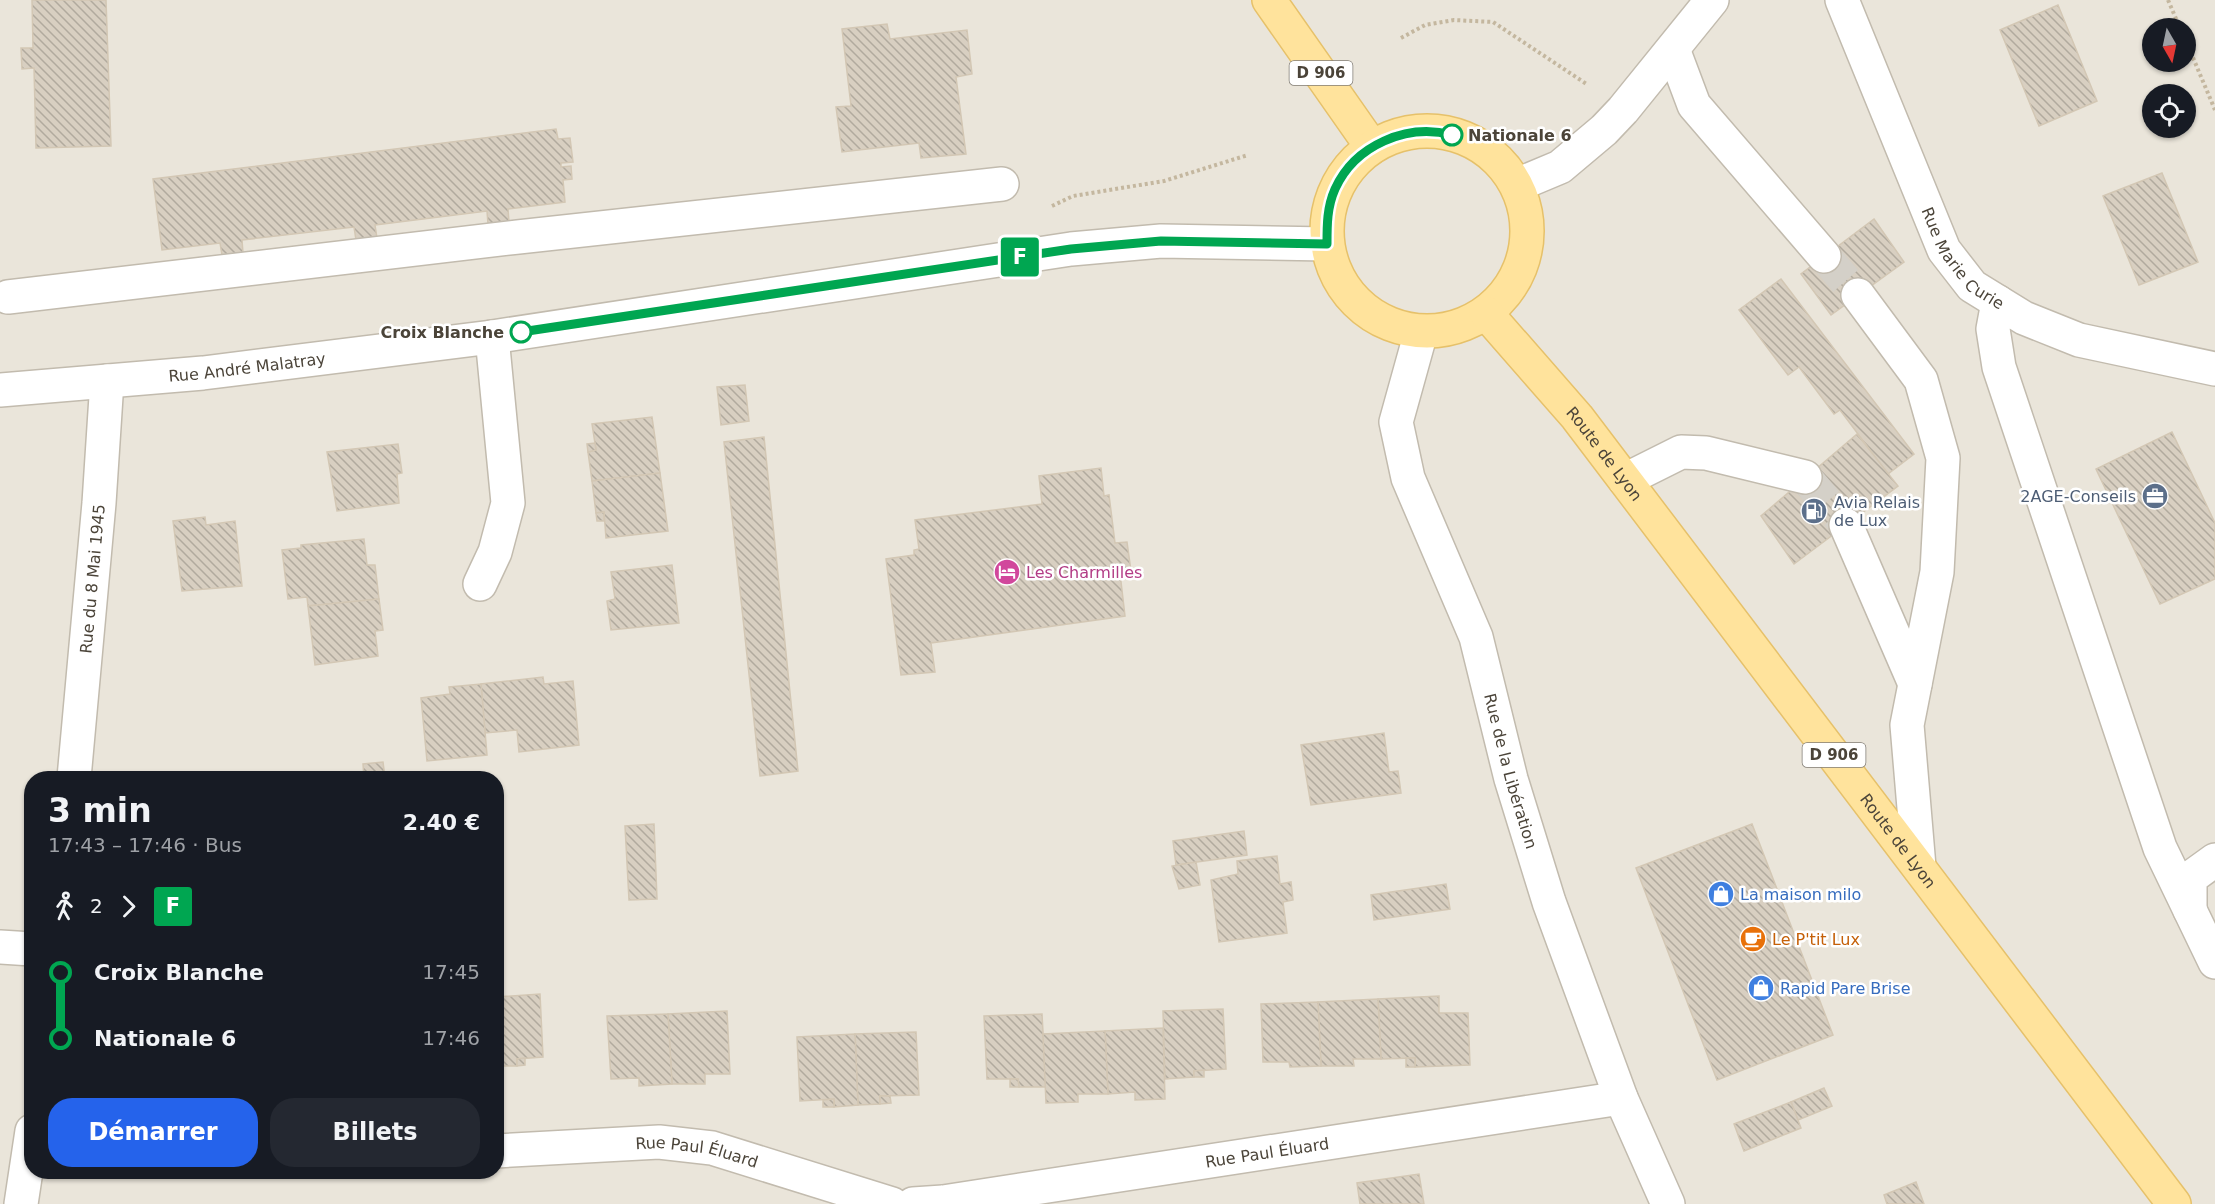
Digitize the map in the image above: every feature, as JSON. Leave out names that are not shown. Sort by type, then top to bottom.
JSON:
[{"type":"main road","name":"D 906","points":[[1269,0],[1372,147]]},
{"type":"main road","points":[[1436,131],[1469,139],[1497,158],[1517,185],[1527,218],[1525,254],[1511,287],[1486,313],[1455,328],[1421,332],[1387,323],[1358,305],[1337,277],[1327,244],[1327,216],[1335,189],[1350,165],[1372,147],[1403,134],[1436,131]]},
{"type":"main road","name":"Route de Lyon","points":[[1486,313],[1577,417],[2174,1204]]},
{"type":"street","points":[[1517,185],[1560,167],[1604,130],[1623,110],[1712,0]]},
{"type":"street","name":"Rue Marie Curie","points":[[1842,0],[1944,250],[1972,286],[2024,318],[2079,340],[2215,369]]},
{"type":"street","points":[[1673,49],[1694,105],[1824,256]]},
{"type":"street","points":[[8,297],[530,235],[1002,184]]},
{"type":"street","name":"Rue André Malatray","points":[[0,390],[203,373],[492,337],[1071,249],[1161,241],[1327,244]]},
{"type":"street","points":[[1858,295],[1921,380],[1943,458],[1937,572],[1907,725],[1919,867]]},
{"type":"street","points":[[1998,302],[1993,329],[1999,368],[2156,837],[2215,963]]},
{"type":"street","name":"Rue de la Libération","points":[[1421,332],[1396,422],[1408,478],[1476,637],[1512,779],[1549,902],[1621,1098],[1668,1204]]},
{"type":"street","points":[[480,584],[495,552],[508,503],[492,337]]},
{"type":"street","name":"Rue du 8 Mai 1945","points":[[75,771],[107,381]]},
{"type":"street","points":[[1625,480],[1681,452],[1706,453],[1805,477]]},
{"type":"street","points":[[1845,525],[1915,684]]},
{"type":"street","points":[[2190,910],[2190,878],[2215,860]]},
{"type":"street","points":[[0,947],[24,948]]},
{"type":"street","name":"Rue Paul Éluard","points":[[912,1204],[943,1202],[1621,1098]]},
{"type":"street","name":"Rue Paul Éluard","points":[[504,1151],[659,1142],[712,1148],[892,1204]]},
{"type":"street","points":[[21,1204],[25,1179]]},
{"type":"path","points":[[2168,0],[2176,18]]},
{"type":"path","points":[[1401,38],[1425,24],[1454,20],[1493,22],[1623,110]]},
{"type":"path","points":[[2196,65],[2215,110]]},
{"type":"path","points":[[1033,255],[1034,225],[1043,210],[1073,196],[1164,181],[1248,155]]},
{"type":"shaded area","points":[[0,0],[2215,0],[2215,1204],[0,1204]]},
{"type":"building","points":[[32,0],[106,0],[111,146],[36,148],[34,68],[22,69],[21,48],[33,48]]},
{"type":"building","points":[[2058,5],[2097,101],[2039,126],[2000,30]]},
{"type":"building","points":[[887,24],[890,39],[967,30],[972,74],[956,77],[966,154],[921,158],[919,143],[842,152],[836,107],[851,106],[842,29]]},
{"type":"building","points":[[556,129],[558,139],[570,138],[573,162],[561,163],[561,167],[571,166],[572,179],[563,180],[565,202],[508,209],[509,222],[488,224],[487,211],[375,225],[377,238],[356,240],[354,227],[242,240],[243,253],[222,255],[220,243],[162,250],[153,179]]},
{"type":"building","points":[[2162,173],[2198,262],[2139,285],[2103,196]]},
{"type":"building","points":[[1874,219],[1904,262],[1831,315],[1801,274]]},
{"type":"building","points":[[1781,279],[1914,454],[1888,474],[1840,410],[1834,414],[1799,367],[1788,375],[1739,310]]},
{"type":"building","points":[[745,385],[749,421],[721,425],[717,387]]},
{"type":"building","points":[[652,417],[660,473],[592,481],[588,452],[596,450],[592,424]]},
{"type":"building","name":"2AGE-Conseils","points":[[2172,432],[2215,523],[2215,579],[2160,604],[2096,469]]},
{"type":"building","points":[[1857,434],[1898,486],[1794,564],[1761,516]]},
{"type":"building","points":[[764,437],[798,771],[760,776],[724,442]]},
{"type":"building","points":[[595,443],[596,450],[588,452],[587,444]]},
{"type":"building","points":[[398,444],[402,473],[397,474],[399,503],[337,511],[327,452]]},
{"type":"building","name":"Les Charmilles","points":[[1101,468],[1104,496],[1109,495],[1115,543],[1127,542],[1131,571],[1120,573],[1125,616],[931,643],[935,672],[901,675],[886,559],[914,555],[914,550],[919,549],[915,520],[1042,504],[1039,476]]},
{"type":"building","points":[[660,473],[668,531],[606,538],[604,512],[596,513],[592,481]]},
{"type":"building","points":[[604,512],[604,521],[597,521],[596,513]]},
{"type":"building","points":[[205,517],[206,525],[235,521],[242,586],[182,591],[173,521]]},
{"type":"building","points":[[364,539],[367,565],[375,565],[379,599],[308,606],[307,597],[288,599],[282,550],[301,548],[301,545]]},
{"type":"building","points":[[672,565],[679,623],[611,630],[607,601],[615,599],[611,572]]},
{"type":"building","points":[[379,599],[383,630],[375,631],[378,656],[315,665],[308,606]]},
{"type":"building","points":[[543,677],[544,684],[573,681],[579,745],[519,752],[517,730],[485,733],[481,684]]},
{"type":"building","points":[[481,684],[487,755],[427,761],[421,698],[450,694],[449,687]]},
{"type":"building","points":[[1384,733],[1389,772],[1398,771],[1401,793],[1311,805],[1301,745]]},
{"type":"building","points":[[383,762],[384,771],[364,771],[363,764]]},
{"type":"building","points":[[654,824],[657,899],[629,900],[625,826]]},
{"type":"building","points":[[1752,824],[1833,1035],[1717,1080],[1636,868]]},
{"type":"building","points":[[1244,831],[1247,855],[1176,865],[1173,841]]},
{"type":"building","points":[[1277,856],[1280,884],[1291,882],[1293,900],[1283,902],[1287,933],[1219,942],[1211,880],[1238,874],[1237,861]]},
{"type":"building","points":[[1196,862],[1200,885],[1179,889],[1172,866]]},
{"type":"building","points":[[1446,884],[1450,909],[1374,920],[1371,895]]},
{"type":"building","points":[[540,994],[543,1057],[517,1059],[517,1066],[504,1066],[504,996]]},
{"type":"building","points":[[1439,996],[1439,1013],[1468,1013],[1470,1065],[1415,1067],[1415,1058],[1381,1059],[1378,999]]},
{"type":"building","points":[[1378,999],[1381,1059],[1353,1059],[1354,1066],[1321,1066],[1318,1002]]},
{"type":"building","points":[[1318,1002],[1321,1066],[1290,1067],[1289,1062],[1263,1062],[1261,1004]]},
{"type":"building","points":[[1223,1009],[1226,1069],[1194,1071],[1194,1077],[1165,1079],[1163,1011]]},
{"type":"building","points":[[727,1011],[730,1074],[705,1074],[705,1084],[672,1084],[668,1014]]},
{"type":"building","points":[[668,1014],[672,1084],[639,1086],[639,1078],[611,1079],[607,1016]]},
{"type":"building","points":[[1042,1014],[1046,1087],[1019,1087],[1018,1079],[987,1079],[984,1016]]},
{"type":"building","points":[[1163,1028],[1165,1099],[1135,1100],[1135,1092],[1108,1094],[1105,1031]]},
{"type":"building","points":[[1105,1031],[1108,1094],[1078,1094],[1078,1102],[1046,1103],[1043,1034]]},
{"type":"building","points":[[916,1032],[919,1095],[880,1096],[880,1104],[858,1105],[855,1034]]},
{"type":"building","points":[[855,1034],[858,1105],[834,1107],[834,1099],[800,1101],[797,1037]]},
{"type":"building","points":[[525,1058],[525,1065],[517,1066],[517,1059]]},
{"type":"building","points":[[1406,1058],[1415,1058],[1415,1067],[1406,1067]]},
{"type":"building","points":[[1204,1070],[1204,1077],[1194,1077],[1194,1071]]},
{"type":"building","points":[[1010,1079],[1018,1079],[1019,1087],[1010,1087]]},
{"type":"building","points":[[1824,1088],[1832,1106],[1798,1120],[1791,1102]]},
{"type":"building","points":[[880,1096],[890,1096],[891,1103],[880,1104]]},
{"type":"building","points":[[834,1099],[834,1107],[823,1107],[823,1100]]},
{"type":"building","points":[[1791,1102],[1801,1128],[1744,1151],[1734,1124]]},
{"type":"building","points":[[1419,1174],[1424,1204],[1360,1204],[1357,1183]]},
{"type":"building","points":[[1916,1182],[1924,1204],[1887,1204],[1884,1195]]},
{"type":"tunnel","points":[[1824,256],[1858,295]]},
{"type":"tunnel","points":[[1805,477],[1846,525]]},
{"type":"bus line","name":"F","points":[[521,332],[1071,249],[1161,241],[1327,244],[1327,216],[1335,189],[1350,165],[1372,147],[1403,134],[1436,131],[1452,135]]},
{"type":"place","name":"Nationale 6","points":[[1452,135]]},
{"type":"place","name":"Croix Blanche","points":[[521,332]]},
{"type":"place","name":"2AGE-Conseils","points":[[2155,496]]},
{"type":"place","name":"Avia Relais de Lux","points":[[1814,511]]},
{"type":"place","name":"Les Charmilles","points":[[1007,572]]},
{"type":"place","name":"La maison milo","points":[[1721,894]]},
{"type":"place","name":"Le P'tit Lux","points":[[1753,939]]},
{"type":"place","name":"Rapid Pare Brise","points":[[1761,988]]}]
